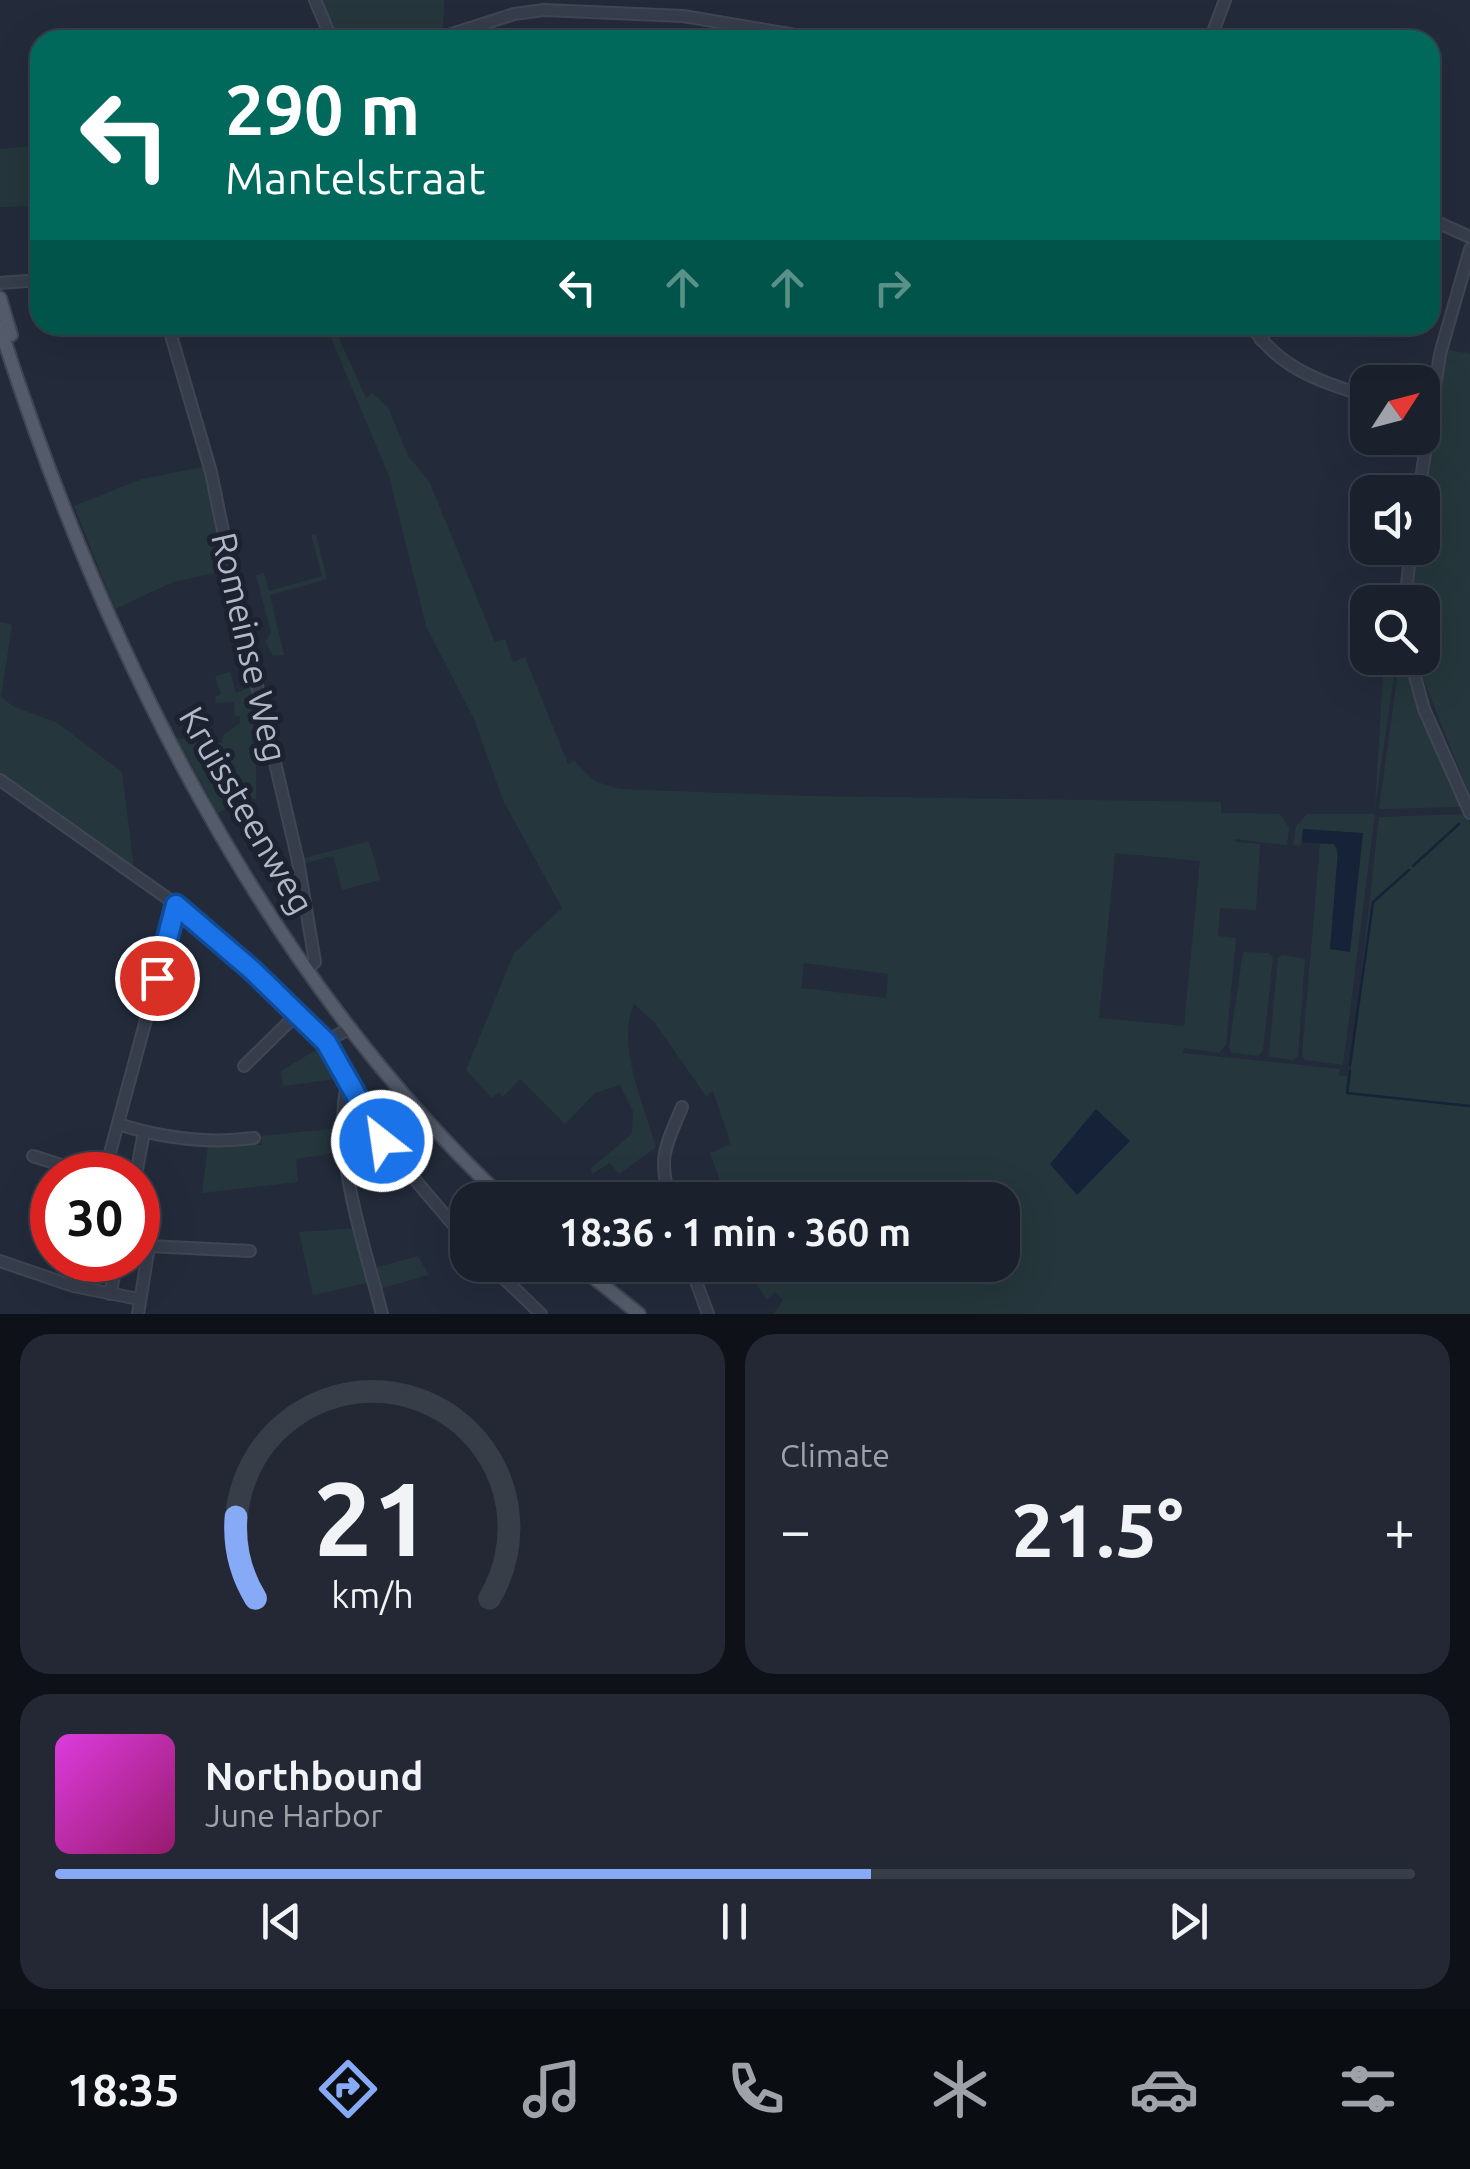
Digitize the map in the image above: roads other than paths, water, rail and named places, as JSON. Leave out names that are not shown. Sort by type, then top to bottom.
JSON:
[{"type":"main road","name":"Kruissteenweg","points":[[0,298],[26,396]]},
{"type":"main road","name":"Kruissteenweg","points":[[0,326],[76,535],[142,687],[226,845],[307,970],[350,1028],[431,1124],[487,1182]]},
{"type":"main road","points":[[599,1282],[639,1314]]},
{"type":"street","points":[[316,0],[328,30]]},
{"type":"street","points":[[1214,30],[1225,0]]},
{"type":"street","points":[[464,30],[514,14],[544,10],[682,16],[765,30]]},
{"type":"street","points":[[1440,224],[1470,237]]},
{"type":"street","points":[[1438,365],[1470,249]]},
{"type":"street","points":[[0,283],[30,281]]},
{"type":"street","name":"Romeinse Weg","points":[[171,335],[212,472],[241,616],[295,844],[315,962],[307,970]]},
{"type":"street","points":[[1258,335],[1270,351],[1297,369],[1350,390]]},
{"type":"street","points":[[1261,340],[1264,335]]},
{"type":"street","points":[[1415,675],[1424,709],[1470,813]]},
{"type":"street","points":[[0,780],[176,905],[326,1042],[382,1141],[450,1221]]},
{"type":"street","points":[[110,1152],[176,905]]},
{"type":"street","points":[[244,1066],[297,1014]]},
{"type":"street","points":[[326,1042],[350,1028]]},
{"type":"street","points":[[348,1080],[346,1152],[382,1314]]},
{"type":"street","points":[[665,1182],[663,1154],[682,1108]]},
{"type":"street","points":[[118,1124],[144,1132],[210,1141],[254,1138]]},
{"type":"street","points":[[140,1152],[144,1132]]},
{"type":"street","points":[[160,1246],[250,1250]]},
{"type":"street","points":[[0,1261],[73,1286],[140,1300]]},
{"type":"street","points":[[110,1294],[113,1282]]},
{"type":"street","points":[[138,1314],[141,1282]]},
{"type":"street","points":[[508,1282],[541,1314]]},
{"type":"street","points":[[696,1282],[708,1314]]},
{"type":"water","points":[[1303,829],[1363,833],[1350,952],[1330,949],[1338,850],[1334,844],[1302,842]]},
{"type":"water","points":[[1096,1109],[1130,1141],[1077,1195],[1050,1164]]},
{"type":"waterway","points":[[1413,866],[1459,824]]},
{"type":"waterway","points":[[1350,1065],[1373,902],[1409,870]]},
{"type":"waterway","points":[[1350,1071],[1347,1093],[1470,1106]]}]
